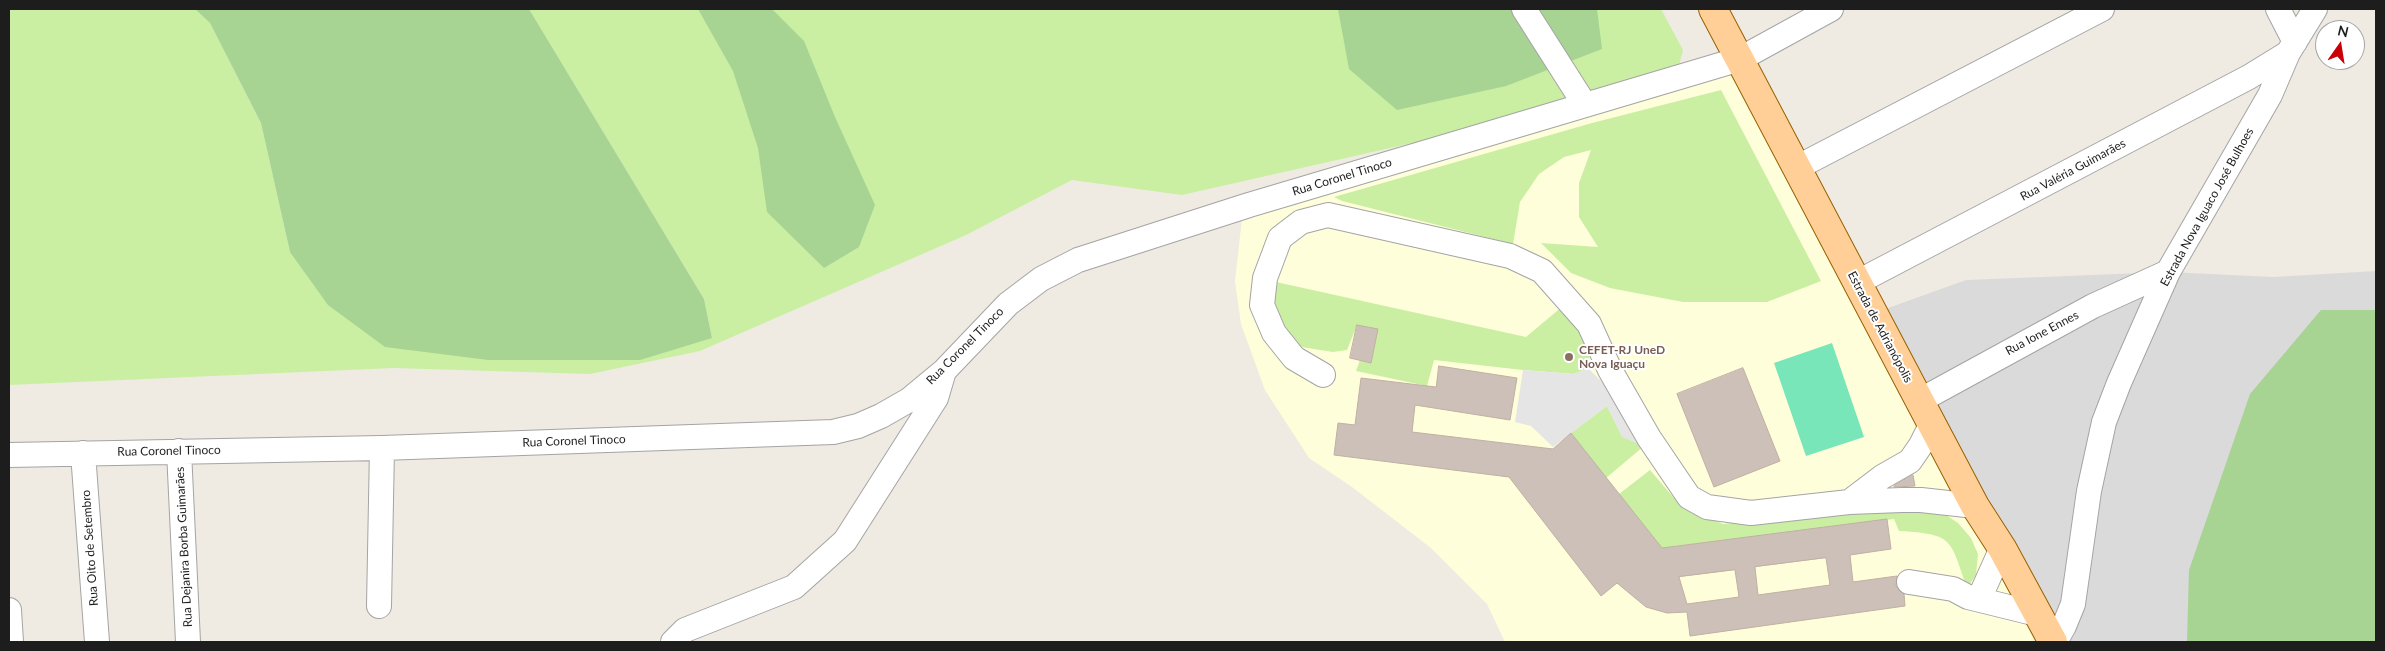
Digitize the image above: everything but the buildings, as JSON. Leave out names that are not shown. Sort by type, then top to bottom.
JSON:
[{"type":"main road","name":"Estrada de Adrianópolis","points":[[1713,9],[1975,506],[2002,548],[2054,642]]},
{"type":"street","points":[[1524,9],[1585,105]]},
{"type":"street","name":"Rua Coronel Tinoco","points":[[9,455],[382,448],[833,432],[858,426],[881,416],[909,400],[944,371],[1008,304],[1041,279],[1078,260],[1250,205],[1740,59],[1831,9]]},
{"type":"street","points":[[1796,168],[2102,9]]},
{"type":"street","points":[[2278,9],[2292,48]]},
{"type":"street","name":"Estrada Nova Iguaco José Bulhoes","points":[[2054,642],[2064,626],[2073,604],[2089,491],[2104,422],[2168,272],[2270,94],[2292,48],[2315,9]]},
{"type":"street","name":"Rua Valéria Guimarães","points":[[1856,283],[2249,77],[2292,48]]},
{"type":"street","points":[[2249,77],[2270,94]]},
{"type":"street","points":[[1323,375],[1294,358],[1274,333],[1262,305],[1265,278],[1280,238],[1301,222],[1328,215],[1510,256],[1542,271],[1589,324],[1610,370],[1649,438],[1689,497],[1707,507],[1751,513],[1849,502],[1921,500],[1975,506]]},
{"type":"street","name":"Rua Ione Ennes","points":[[1925,412],[2093,306],[2168,272]]},
{"type":"street","points":[[673,642],[686,630],[794,587],[845,541],[936,398],[944,371]]},
{"type":"street","points":[[1849,502],[1882,477],[1910,461],[1921,445],[1925,412]]},
{"type":"street","points":[[379,606],[382,448]]},
{"type":"street","name":"Rua Dejanira Borba Guimarães","points":[[179,451],[188,642]]},
{"type":"street","name":"Rua Oito de Setembro","points":[[83,453],[97,642]]},
{"type":"street","points":[[1978,599],[2002,548]]},
{"type":"street","points":[[1909,582],[1953,589],[1978,599],[2037,614]]},
{"type":"street","points":[[9,610],[11,642]]},
{"type":"shaded area","name":"CEFET-RJ UneD Nova Iguaçu","points":[[1727,66],[1992,553],[2035,642],[1505,642],[1487,604],[1431,548],[1352,487],[1309,458],[1265,390],[1241,324],[1235,281],[1244,201]]},
{"type":"shaded area","points":[[2376,271],[2376,642],[2052,642],[1877,312],[1966,280],[2168,272],[2273,277]]},
{"type":"shaded area","points":[[1588,368],[1607,387],[1644,446],[1622,437],[1607,406],[1553,447],[1531,426],[1515,422],[1523,370],[1574,374]]},
{"type":"green space","points":[[9,9],[195,9],[210,23],[261,123],[290,252],[712,338],[704,299],[529,9],[1661,9],[1683,50],[1678,69],[1483,127],[1182,195],[1072,180],[966,235],[700,351],[590,374],[394,368],[9,385]]},
{"type":"green space","points":[[195,9],[529,9],[704,299],[712,338],[640,360],[488,360],[385,347],[328,305],[290,252],[261,123],[210,23]]},
{"type":"green space","points":[[698,9],[772,9],[804,41],[835,117],[875,205],[859,247],[824,268],[767,212],[758,148],[733,71]]},
{"type":"green space","points":[[1338,9],[1597,9],[1602,49],[1506,86],[1397,110],[1349,69]]},
{"type":"green space","points":[[1721,90],[1821,281],[1767,302],[1683,302],[1610,288],[1571,273],[1541,243],[1598,247],[1579,217],[1579,183],[1591,150],[1564,157],[1539,174],[1520,202],[1513,244],[1342,201],[1334,197],[1592,123]]},
{"type":"green space","points":[[1276,282],[1526,337],[1563,306],[1590,347],[1588,368],[1574,374],[1434,360],[1427,386],[1356,371],[1360,360],[1371,362],[1378,329],[1357,325],[1347,350],[1333,352],[1301,347],[1278,326],[1274,296]]},
{"type":"green space","points":[[2321,310],[2376,310],[2376,642],[2187,642],[2189,570],[2250,394]]},
{"type":"green space","points":[[1832,343],[1864,437],[1806,456],[1774,363]]},
{"type":"green space","points":[[1607,406],[1622,436],[1644,446],[1606,478],[1571,433]]},
{"type":"green space","points":[[1650,470],[1673,497],[1695,512],[1723,524],[1891,507],[1940,511],[1958,523],[1971,538],[1978,554],[1976,575],[1967,588],[1953,549],[1947,542],[1940,537],[1930,534],[1899,531],[1894,519],[1675,546],[1664,551],[1619,494]]},
{"type":"place","name":"CEFET-RJ UneD Nova Iguaçu","points":[[1569,357]]}]
